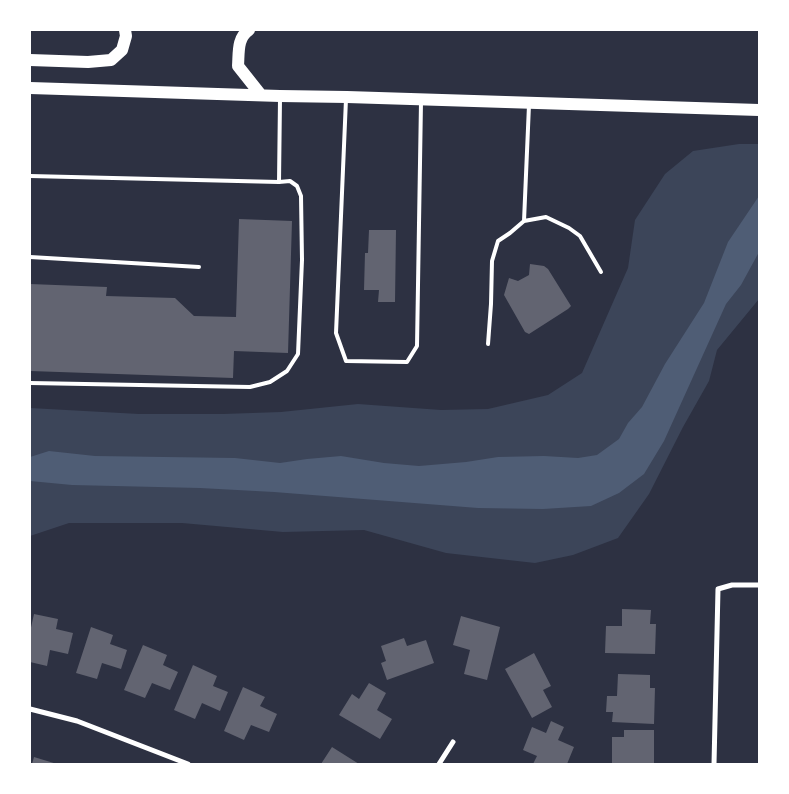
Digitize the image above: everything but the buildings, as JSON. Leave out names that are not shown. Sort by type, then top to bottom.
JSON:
[{"type":"main road","points":[[30,60],[88,62],[111,60],[122,50],[126,36],[125,30]]},
{"type":"main road","points":[[249,30],[239,43],[238,66],[261,95]]},
{"type":"main road","points":[[30,88],[759,110]]},
{"type":"street","points":[[714,764],[718,589],[732,585],[759,586]]},
{"type":"street","points":[[30,709],[77,721],[188,764]]},
{"type":"street","points":[[439,764],[453,742]]},
{"type":"lane","points":[[279,182],[280,96]]},
{"type":"lane","points":[[347,97],[336,333],[346,361],[407,362],[417,346],[421,100]]},
{"type":"lane","points":[[524,221],[529,102]]},
{"type":"lane","points":[[30,176],[290,181],[297,186],[302,196],[302,260],[298,354],[287,371],[270,382],[250,387],[30,383]]},
{"type":"lane","points":[[488,344],[492,261],[498,241],[524,221],[546,217],[569,228],[580,236],[601,272]]},
{"type":"lane","points":[[30,256],[199,267]]},
{"type":"shaded area","points":[[739,144],[759,144],[759,299],[717,350],[709,381],[649,494],[618,538],[573,555],[535,563],[446,553],[364,530],[283,532],[182,523],[69,523],[30,536],[30,408],[139,414],[281,412],[358,404],[441,410],[488,409],[548,395],[582,373],[628,268],[635,220],[665,174],[693,151]]},
{"type":"shaded area","points":[[759,196],[759,252],[741,285],[726,304],[664,441],[644,474],[619,493],[591,506],[543,509],[478,508],[274,492],[72,485],[30,481],[30,457],[49,451],[95,456],[235,458],[280,463],[341,456],[419,466],[498,457],[544,456],[578,458],[597,455],[619,439],[628,423],[642,407],[665,364],[704,303],[728,242]]}]
